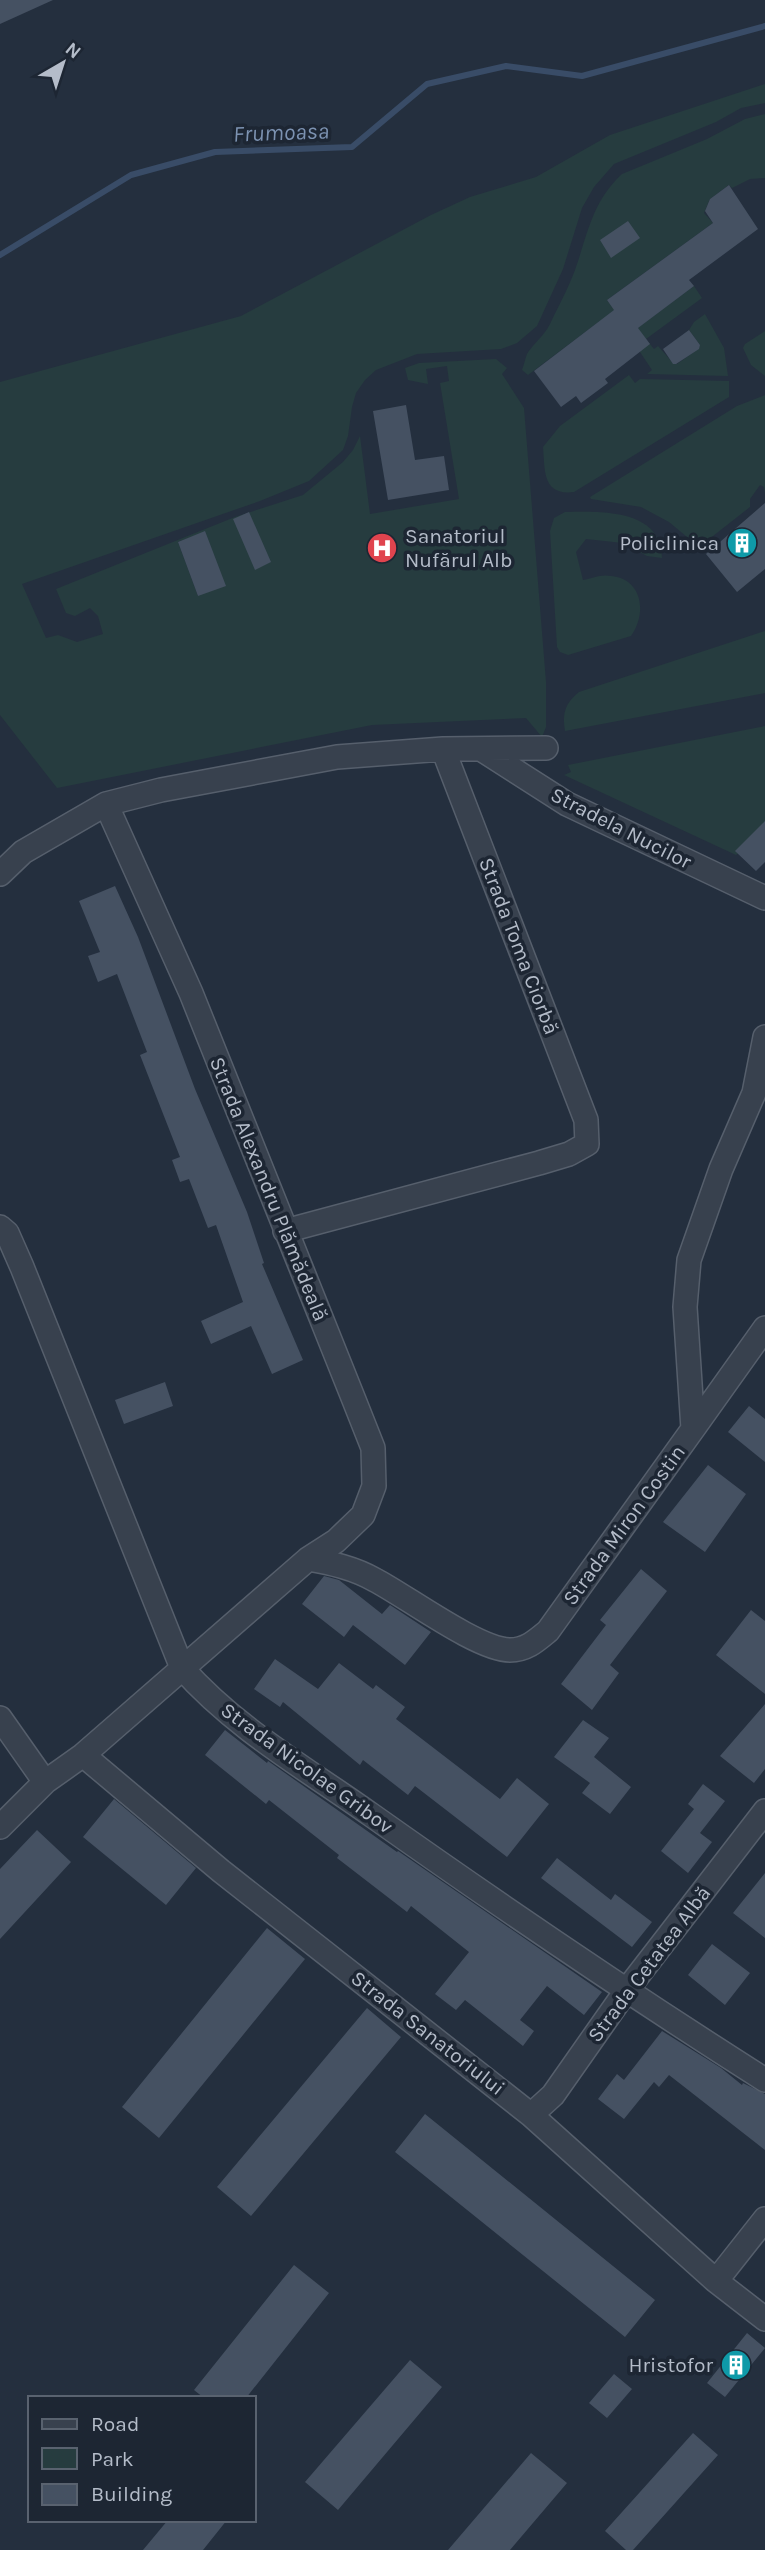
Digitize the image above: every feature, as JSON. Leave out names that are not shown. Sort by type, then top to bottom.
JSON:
[{"type":"street","points":[[0,873],[23,852],[106,804],[161,790],[337,757],[443,750],[546,748]]},
{"type":"street","name":"Stradela Nucilor","points":[[481,749],[567,804],[765,898]]},
{"type":"street","name":"Strada Toma Ciorbă","points":[[285,1231],[539,1164],[569,1154],[587,1144],[589,1134],[586,1120],[443,750]]},
{"type":"street","name":"Strada Alexandru Plămădeală","points":[[0,1827],[45,1782],[83,1755],[308,1559],[336,1541],[363,1515],[374,1486],[373,1448],[191,993],[106,804]]},
{"type":"street","name":"Strada Miron Costin","points":[[308,1559],[339,1565],[374,1579],[428,1613],[492,1647],[519,1649],[534,1643],[548,1631],[693,1429],[685,1307],[689,1260],[721,1169],[754,1093],[765,1037]]},
{"type":"street","name":"Strada Nicolae Gribov","points":[[0,1227],[7,1233],[22,1267],[182,1668],[232,1718],[626,1991],[765,2080]]},
{"type":"street","points":[[693,1429],[765,1328]]},
{"type":"street","points":[[0,1718],[45,1782]]},
{"type":"street","name":"Strada Sanatoriului","points":[[83,1755],[221,1871],[531,2115],[716,2281],[765,2319]]},
{"type":"street","name":"Strada Cetatea Albă","points":[[531,2115],[553,2095],[626,1991],[765,1811]]},
{"type":"street","points":[[716,2281],[765,2219]]},
{"type":"green space","points":[[765,84],[765,103],[741,108],[716,122],[614,164],[594,187],[582,208],[563,269],[537,326],[517,343],[501,349],[417,354],[376,370],[356,393],[343,450],[309,481],[260,501],[22,584],[46,638],[58,635],[77,642],[103,634],[98,616],[90,608],[75,616],[66,613],[56,589],[235,517],[303,495],[343,462],[360,436],[370,514],[459,499],[440,383],[449,381],[447,366],[426,369],[428,384],[408,380],[405,368],[419,363],[496,359],[507,368],[502,374],[524,408],[546,682],[546,727],[542,737],[526,718],[372,725],[57,788],[0,715],[0,382],[241,316],[431,215],[470,197],[536,177],[610,135]],"holes":[[[205,532],[198,596],[178,542]]]},
{"type":"green space","points":[[765,114],[765,178],[750,179],[732,188],[729,185],[710,199],[704,213],[713,223],[607,300],[632,332],[694,286],[702,298],[646,339],[654,349],[658,346],[677,364],[698,349],[700,345],[689,330],[694,322],[705,314],[724,348],[728,376],[647,374],[652,370],[640,352],[600,321],[528,375],[522,370],[527,354],[547,328],[566,291],[597,207],[622,174],[707,139],[745,119]]},
{"type":"green space","points":[[765,331],[765,376],[751,365],[743,348]]},
{"type":"green space","points":[[629,375],[635,383],[640,379],[729,381],[729,397],[574,492],[556,490],[547,480],[543,447],[560,426]]},
{"type":"green space","points":[[765,395],[765,493],[764,487],[760,485],[750,499],[750,507],[699,547],[669,522],[641,507],[591,499],[590,497],[737,406]]},
{"type":"green space","points":[[565,512],[612,513],[641,522],[652,530],[659,542],[662,558],[647,556],[623,543],[586,539],[576,552],[583,580],[607,576],[630,584],[639,599],[639,618],[631,636],[568,655],[560,652],[557,647],[550,531],[554,518]]},
{"type":"green space","points":[[765,631],[765,693],[565,731],[566,709],[570,700],[579,692]]},
{"type":"green space","points":[[765,726],[765,830],[736,855],[564,775],[571,772],[568,765]]},
{"type":"building","points":[[0,0],[53,0],[0,24]]},
{"type":"building","points":[[729,185],[758,229],[689,280],[694,286],[638,328],[650,344],[605,379],[608,383],[581,403],[576,396],[561,407],[534,371],[614,310],[607,300],[713,223],[705,211],[710,199]]},
{"type":"building","points":[[628,221],[640,238],[611,258],[600,240]]},
{"type":"building","points":[[689,330],[700,345],[699,349],[673,364],[663,349]]},
{"type":"building","points":[[406,405],[415,460],[444,456],[449,490],[388,500],[373,411]]},
{"type":"building","name":"Policlinica","points":[[765,503],[765,569],[737,592],[706,554]]},
{"type":"building","points":[[249,512],[271,562],[255,570],[233,519]]},
{"type":"building","points":[[205,531],[226,586],[198,596],[178,542]]},
{"type":"building","points":[[765,821],[765,862],[756,871],[735,851]]},
{"type":"building","points":[[115,886],[138,937],[195,1089],[247,1212],[264,1263],[262,1264],[303,1360],[272,1374],[251,1326],[211,1344],[201,1321],[243,1302],[216,1225],[208,1228],[189,1179],[180,1182],[172,1160],[180,1157],[140,1055],[147,1052],[117,974],[98,982],[88,956],[100,952],[79,901]]},
{"type":"building","points":[[165,1382],[173,1406],[124,1424],[115,1400]]},
{"type":"building","points":[[749,1406],[765,1419],[765,1462],[728,1432]]},
{"type":"building","points":[[708,1465],[746,1494],[705,1552],[663,1522]]},
{"type":"building","points":[[641,1569],[667,1591],[610,1665],[619,1673],[592,1710],[561,1684],[606,1625],[600,1620]]},
{"type":"building","points":[[324,1576],[339,1580],[382,1614],[390,1605],[431,1632],[405,1665],[353,1625],[344,1637],[302,1604]]},
{"type":"building","points":[[751,1610],[765,1621],[765,1694],[716,1655]]},
{"type":"building","points":[[275,1659],[318,1689],[339,1663],[373,1689],[376,1685],[405,1707],[396,1719],[500,1799],[517,1778],[549,1804],[507,1857],[415,1786],[408,1795],[363,1760],[360,1765],[283,1702],[280,1707],[254,1689]]},
{"type":"building","points":[[765,1704],[765,1769],[754,1783],[720,1756]]},
{"type":"building","points":[[583,1720],[609,1738],[594,1757],[631,1787],[610,1814],[582,1793],[590,1783],[554,1757]]},
{"type":"building","points":[[225,1730],[267,1763],[268,1761],[602,1992],[584,2015],[547,1986],[520,2020],[534,2031],[523,2046],[465,2000],[456,2010],[435,1994],[469,1952],[411,1906],[407,1912],[337,1858],[339,1855],[269,1800],[266,1804],[205,1755]]},
{"type":"building","points":[[703,1784],[725,1801],[700,1833],[712,1842],[688,1873],[661,1851],[694,1809],[688,1804]]},
{"type":"building","points":[[114,1799],[196,1868],[166,1905],[83,1837]]},
{"type":"building","points":[[37,1830],[71,1862],[0,1939],[0,1869]]},
{"type":"building","points":[[557,1858],[611,1900],[615,1894],[652,1922],[632,1947],[541,1878]]},
{"type":"building","points":[[765,1873],[765,1938],[733,1913]]},
{"type":"building","points":[[267,1928],[305,1959],[159,2138],[122,2107]]},
{"type":"building","points":[[712,1944],[750,1973],[725,2005],[688,1975]]},
{"type":"building","points":[[367,2008],[401,2037],[251,2216],[217,2187]]},
{"type":"building","points":[[662,2031],[721,2068],[742,2085],[743,2083],[765,2094],[765,2150],[669,2075],[659,2087],[654,2082],[624,2119],[598,2099],[617,2074],[624,2080]]},
{"type":"building","points":[[425,2114],[655,2300],[625,2337],[395,2152]]},
{"type":"building","points":[[294,2265],[329,2293],[248,2396],[202,2396],[194,2390]]},
{"type":"building","name":"Hristofor","points":[[747,2333],[765,2348],[725,2397],[707,2383]]},
{"type":"building","points":[[410,2360],[442,2387],[338,2510],[305,2482]]},
{"type":"building","points":[[614,2374],[632,2389],[607,2418],[589,2403]]},
{"type":"building","points":[[693,2433],[718,2455],[633,2550],[626,2550],[605,2531]]},
{"type":"building","points":[[531,2453],[567,2483],[510,2550],[448,2550]]},
{"type":"building","points":[[166,2522],[225,2522],[203,2550],[143,2550]]},
{"type":"waterway","name":"Frumoasa","points":[[0,255],[131,175],[215,152],[352,147],[427,84],[506,66],[582,76],[765,26]]},
{"type":"place","name":"Policlinica","points":[[742,543]]},
{"type":"place","name":"Sanatoriul Nufărul Alb","points":[[382,548]]},
{"type":"place","name":"Hristofor","points":[[736,2365]]}]
